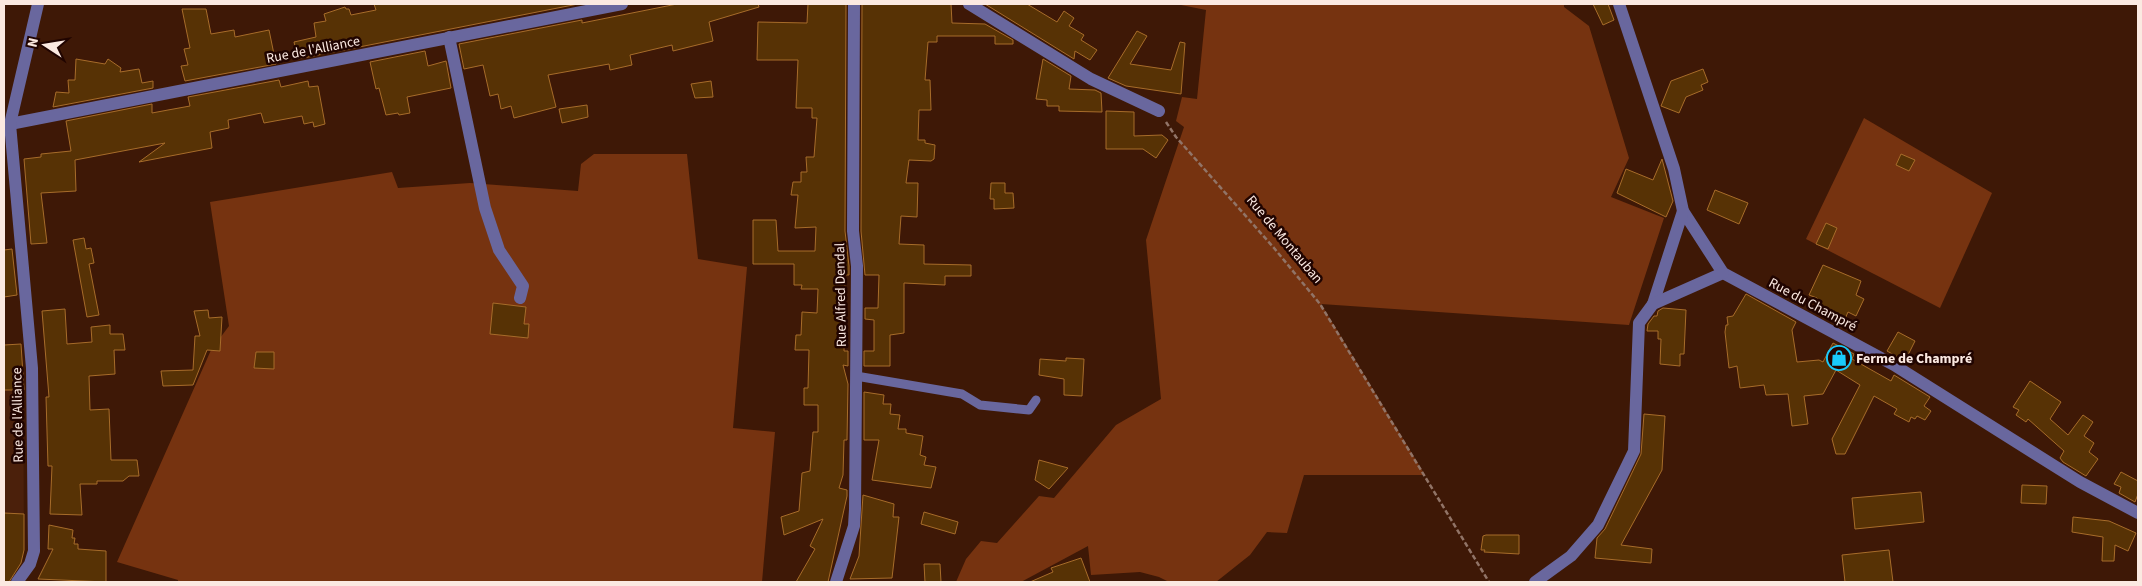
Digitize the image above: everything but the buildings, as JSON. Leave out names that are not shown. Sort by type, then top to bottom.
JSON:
[{"type":"street","name":"Rue de l'Alliance","points":[[17,582],[30,564],[34,551],[32,368],[10,124],[38,4]]},
{"type":"street","name":"Rue de l'Alliance","points":[[10,124],[622,4]]},
{"type":"street","name":"Rue Alfred Dendal","points":[[836,582],[854,523],[857,266],[853,231],[854,4]]},
{"type":"street","points":[[969,4],[1091,79],[1159,111]]},
{"type":"street","name":"Rue du Champré","points":[[1619,4],[1674,169],[1683,211],[1723,273],[1894,365],[2080,482],[2138,512]]},
{"type":"street","points":[[449,37],[485,208],[499,250],[523,286],[520,298]]},
{"type":"street","points":[[1535,582],[1571,556],[1598,526],[1634,451],[1639,323],[1653,304],[1683,211]]},
{"type":"street","points":[[1653,304],[1723,273]]},
{"type":"lane","points":[[856,376],[962,394],[980,405],[1029,410],[1036,400]]},
{"type":"path","name":"Rue de Montauban","points":[[1159,111],[1176,137],[1320,304],[1488,582]]},
{"type":"shaded area","points":[[1176,4],[1564,4],[1564,7],[1589,26],[1629,158],[1611,197],[1664,218],[1629,325],[1321,304],[1425,475],[1304,475],[1287,533],[1267,532],[1250,555],[1216,582],[1169,582],[1140,572],[1091,575],[1088,546],[1021,582],[956,582],[966,559],[981,541],[997,543],[1039,496],[1054,498],[1116,425],[1161,399],[1146,240],[1184,127],[1176,121],[1182,97],[1197,99],[1206,10]]},
{"type":"shaded area","points":[[1864,118],[1992,193],[1940,308],[1806,239]]},
{"type":"shaded area","points":[[594,154],[687,154],[698,259],[747,267],[733,428],[775,432],[762,582],[178,582],[178,580],[117,562],[211,350],[229,326],[210,202],[392,172],[398,188],[470,183],[578,191],[581,164]]},
{"type":"shaded area","points":[[23,374],[24,548],[19,565],[4,561],[4,375]]},
{"type":"place","name":"Ferme de Champré","points":[[1839,358]]}]
